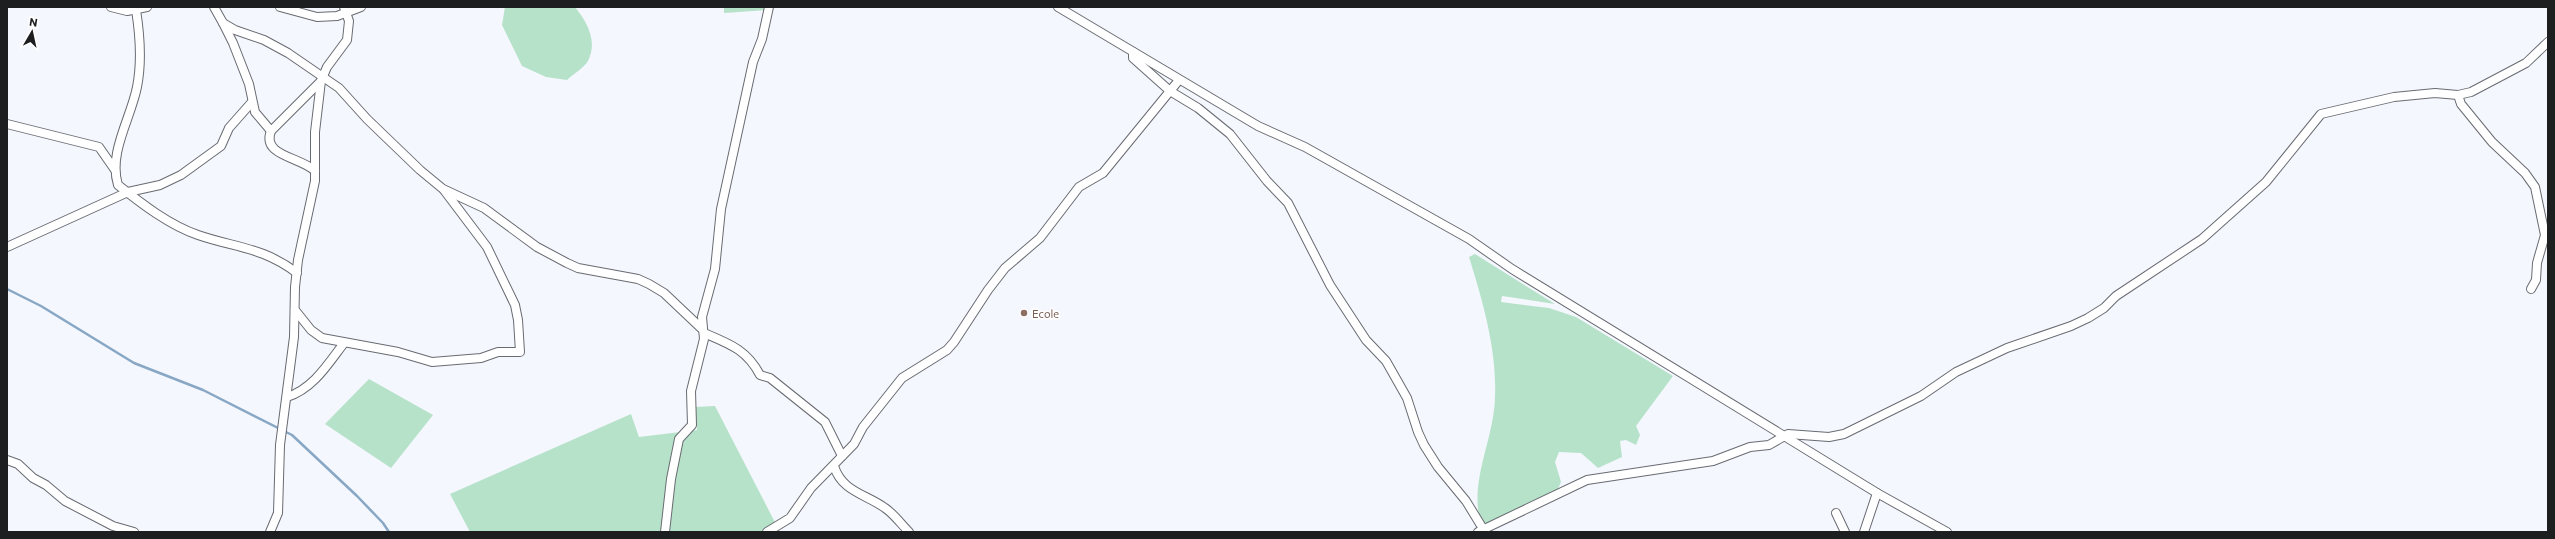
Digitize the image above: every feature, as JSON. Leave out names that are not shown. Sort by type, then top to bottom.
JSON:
[{"type":"street","points":[[111,7],[126,11],[147,7]]},
{"type":"street","points":[[214,7],[233,42],[248,84],[255,112],[271,131]]},
{"type":"street","points":[[280,7],[313,17],[337,16],[344,10],[361,7]]},
{"type":"street","points":[[665,532],[671,478],[679,440],[692,425],[691,391],[703,331],[702,317],[715,269],[721,209],[753,62],[762,39],[769,7]]},
{"type":"street","points":[[1058,7],[1258,126],[1305,147],[1470,239],[1512,269],[1877,493],[1947,532]]},
{"type":"street","points":[[136,10],[140,36],[137,86],[123,132],[115,170],[118,185],[170,222],[186,230],[257,250],[279,260],[297,273]]},
{"type":"street","points":[[315,171],[310,166],[275,150],[269,144],[271,131],[322,78],[347,40],[349,21],[344,10]]},
{"type":"street","points":[[223,23],[235,30],[264,40],[339,88],[367,119],[420,170],[443,189],[487,247],[514,305],[518,320],[520,352],[498,352],[481,358],[432,362],[398,352],[344,343],[316,335],[295,310]]},
{"type":"street","points":[[1133,52],[1133,58],[1170,91],[1198,108],[1230,134],[1267,181],[1288,203],[1330,285],[1366,340],[1386,361],[1408,398],[1418,432],[1424,445],[1438,467],[1474,514],[1482,531],[1587,480],[1713,461],[1750,447],[1768,445],[1784,436],[1837,437],[1844,434],[1921,396],[1956,372],[2007,348],[2071,326],[2104,308],[2116,296],[2202,239],[2266,182],[2321,114],[2394,97],[2435,93],[2458,95],[2483,86],[2526,63],[2548,42]]},
{"type":"street","points":[[270,532],[278,513],[280,453],[294,337],[297,273],[311,207],[315,171],[314,132],[322,78]]},
{"type":"street","points":[[767,532],[790,518],[810,488],[834,466],[854,444],[863,427],[890,391],[902,378],[947,350],[1005,268],[1040,238],[1079,187],[1103,173],[1179,80]]},
{"type":"street","points":[[2458,95],[2461,104],[2492,142],[2526,173],[2535,187],[2545,235],[2536,263],[2536,280],[2531,289]]},
{"type":"street","points":[[7,247],[128,192],[170,181],[216,151],[221,146],[229,128],[252,102]]},
{"type":"street","points":[[7,124],[99,147],[115,170]]},
{"type":"street","points":[[443,189],[484,208],[537,247],[566,263],[578,268],[638,279],[664,293],[703,331],[742,352],[750,358],[762,377],[770,378],[824,422],[842,456]]},
{"type":"street","points":[[287,397],[300,393],[322,372],[344,343]]},
{"type":"street","points":[[7,460],[18,464],[33,478],[65,501],[113,526],[134,532]]},
{"type":"street","points":[[834,466],[842,483],[853,491],[885,508],[909,532]]},
{"type":"street","points":[[1864,532],[1877,493]]},
{"type":"street","points":[[1836,513],[1845,532]]},
{"type":"green space","points":[[505,7],[575,7],[584,19],[590,32],[592,46],[588,61],[567,80],[546,77],[522,66],[502,25]]},
{"type":"green space","points":[[724,7],[766,7],[766,10],[724,13]]},
{"type":"green space","points":[[1475,254],[1555,304],[1502,296],[1501,302],[1549,308],[1576,317],[1673,376],[1636,426],[1640,435],[1636,445],[1626,440],[1620,441],[1622,457],[1598,468],[1581,453],[1559,452],[1555,462],[1561,482],[1555,496],[1482,528],[1478,511],[1479,479],[1494,414],[1495,379],[1494,362],[1488,326],[1469,257]]},
{"type":"green space","points":[[369,379],[433,415],[391,468],[325,424]]},
{"type":"green space","points":[[715,406],[780,532],[470,532],[450,494],[631,414],[639,437],[697,430],[695,407]]},
{"type":"waterway","points":[[7,289],[41,306],[134,363],[203,390],[292,435],[357,496],[383,523],[389,532]]},
{"type":"place","name":"Ecole","points":[[1024,313]]}]
